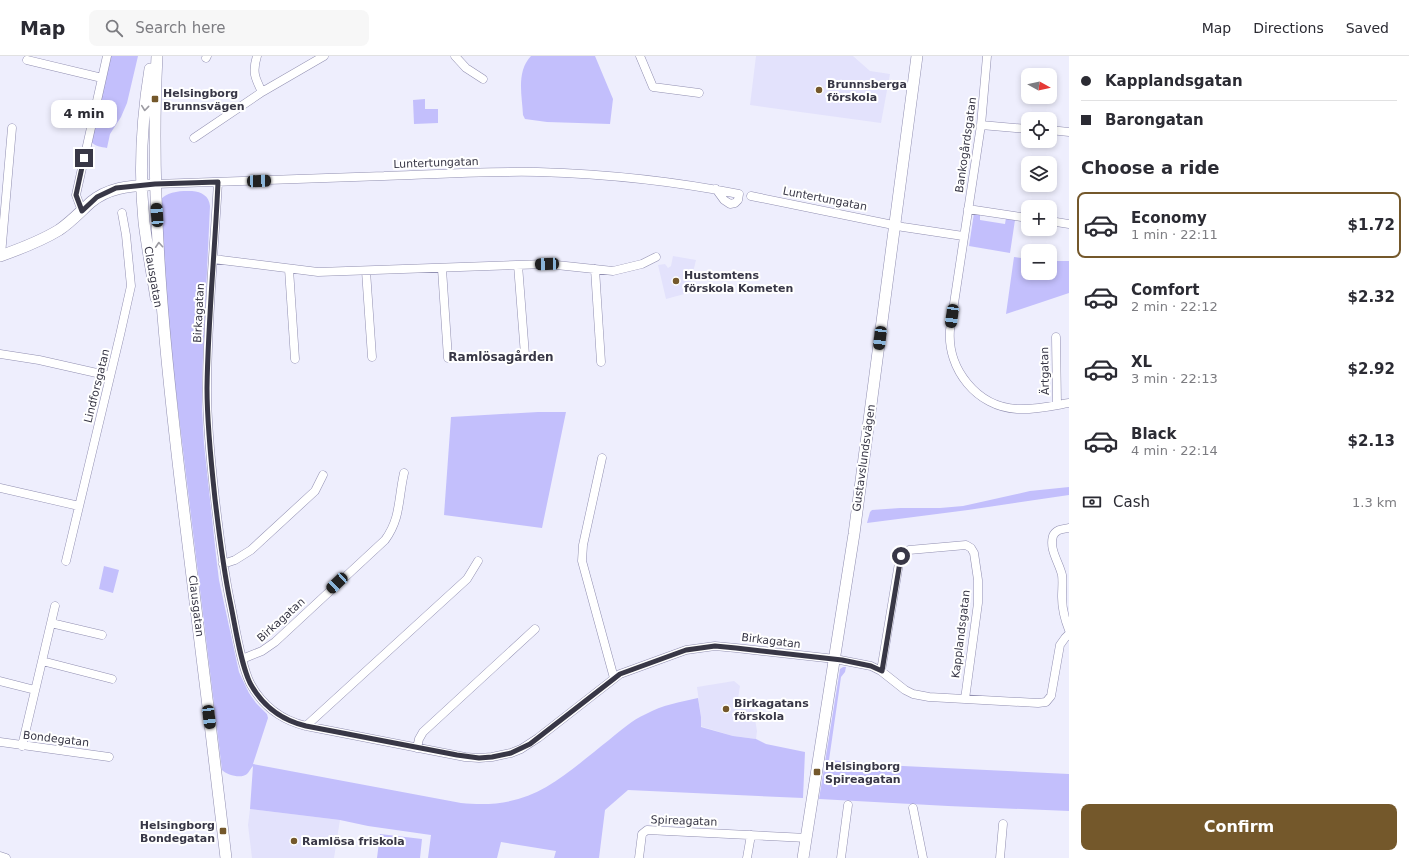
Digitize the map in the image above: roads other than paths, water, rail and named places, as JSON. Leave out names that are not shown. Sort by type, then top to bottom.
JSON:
[{"type":"main road","name":"Clausgatan","points":[[152,56],[144,123],[142,185],[144,222],[166,354],[226,858]]},
{"type":"main road","name":"Clausgatan","points":[[157,56],[154,117],[155,184],[166,354]]},
{"type":"main road","name":"Gustavslundsvägen","points":[[803,858],[854,534],[917,56]]},
{"type":"main road","points":[[1,256],[59,230],[97,197],[106,192],[116,188],[155,184]]},
{"type":"street","points":[[82,211],[76,195],[107,56]]},
{"type":"street","points":[[257,56],[254,76],[262,92]]},
{"type":"street","points":[[194,138],[262,92],[324,56]]},
{"type":"street","points":[[455,56],[466,68],[483,79]]},
{"type":"street","points":[[640,56],[653,87],[698,92]]},
{"type":"street","name":"Bankogårdsgatan","points":[[987,56],[980,125],[949,341],[954,362],[961,375],[974,392],[985,399],[1001,406],[1024,409],[1069,403]]},
{"type":"street","points":[[27,60],[102,78]]},
{"type":"street","points":[[980,125],[1021,128]]},
{"type":"street","points":[[1,256],[12,128]]},
{"type":"street","points":[[1057,131],[1069,132]]},
{"type":"street","name":"Luntertungatan","points":[[155,184],[539,172],[632,178],[716,189]]},
{"type":"street","name":"Birkagatan","points":[[218,182],[208,343],[207,409],[212,471],[223,564],[246,674],[263,700],[283,718],[306,726],[417,748],[479,758],[492,757],[521,749],[538,738],[614,678],[625,672],[679,653],[708,647],[736,648],[835,660],[871,666],[882,671]]},
{"type":"street","name":"Luntertungatan","points":[[751,196],[894,224]]},
{"type":"street","points":[[968,209],[1021,217]]},
{"type":"street","name":"Lindforsgatan","points":[[66,561],[131,286],[126,235],[122,213]]},
{"type":"street","points":[[1057,222],[1069,224]]},
{"type":"street","points":[[894,224],[963,236]]},
{"type":"street","points":[[213,259],[318,272],[442,269],[518,265],[555,265],[613,271],[622,270],[645,263],[656,257]]},
{"type":"street","points":[[518,265],[525,355]]},
{"type":"street","points":[[289,269],[295,359]]},
{"type":"street","points":[[442,269],[448,358]]},
{"type":"street","points":[[595,269],[601,362]]},
{"type":"street","points":[[366,271],[372,357]]},
{"type":"street","name":"Ärtgatan","points":[[1056,337],[1057,405]]},
{"type":"street","points":[[0,354],[40,360],[110,376]]},
{"type":"street","points":[[602,458],[583,545],[582,561],[614,678]]},
{"type":"street","name":"Birkagatan","points":[[242,659],[262,651],[275,642],[385,540],[396,520],[404,473]]},
{"type":"street","points":[[223,564],[235,560],[251,550],[315,491],[323,475]]},
{"type":"street","points":[[0,488],[79,506]]},
{"type":"street","points":[[1069,528],[1057,531],[1054,534],[1052,541],[1056,559],[1062,574],[1062,601],[1069,630]]},
{"type":"street","name":"Kapplandsgatan","points":[[882,671],[899,563],[904,551],[966,545],[971,548],[974,553],[978,580],[978,603],[964,699]]},
{"type":"street","points":[[306,726],[466,579],[478,561]]},
{"type":"street","points":[[22,746],[55,606]]},
{"type":"street","points":[[51,623],[102,635]]},
{"type":"street","points":[[417,748],[419,739],[423,732],[535,629]]},
{"type":"street","points":[[882,671],[905,690],[913,694],[929,697],[1034,704],[1046,702],[1050,699],[1052,692],[1060,644],[1069,634]]},
{"type":"street","points":[[42,661],[112,680]]},
{"type":"street","points":[[0,681],[35,690]]},
{"type":"street","name":"Bondegatan","points":[[0,742],[109,756]]},
{"type":"street","points":[[841,858],[848,805]]},
{"type":"street","points":[[914,808],[923,858]]},
{"type":"street","points":[[1000,858],[1003,824]]},
{"type":"street","name":"Spireagatan","points":[[639,858],[642,834],[647,830],[807,838]]},
{"type":"street","points":[[748,858],[751,835]]},
{"type":"street","points":[[0,856],[6,858]]},
{"type":"place","name":"Brunnsberga förskola","points":[[819,90]]},
{"type":"place","name":"Helsingborg Brunnsvägen","points":[[155,99]]},
{"type":"place","name":"Hustomtens förskola Kometen","points":[[676,281]]},
{"type":"place","name":"Birkagatans förskola","points":[[726,709]]},
{"type":"place","name":"Helsingborg Spireagatan","points":[[817,772]]},
{"type":"place","name":"Helsingborg Bondegatan","points":[[223,831]]},
{"type":"place","name":"Ramlösa friskola","points":[[294,841]]},
{"type":"district","name":"Ramlösagården","points":[[501,357]]}]
